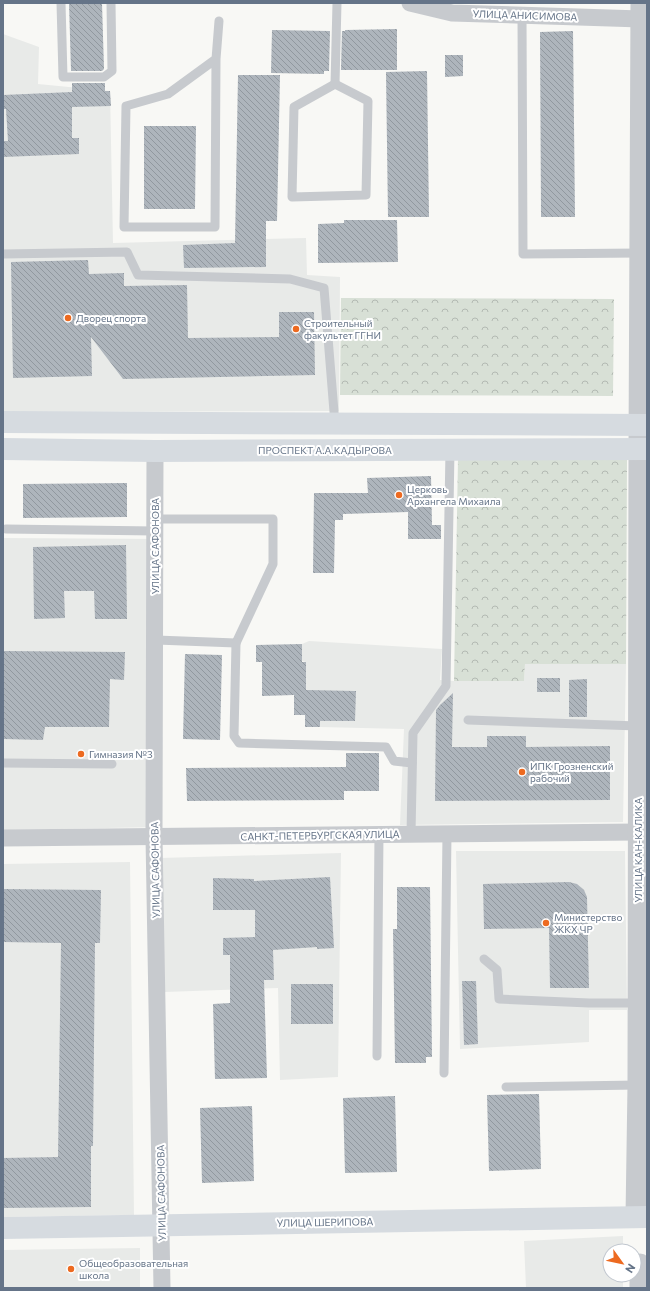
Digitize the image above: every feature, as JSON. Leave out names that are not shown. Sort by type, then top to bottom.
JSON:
[{"type":"main road","points":[[3,422],[643,425]]},
{"type":"main road","name":"ПРОСПЕКТ А.А.КАДЫРОВА","points":[[3,449],[155,451],[643,449]]},
{"type":"main road","name":"УЛИЦА ШЕРИПОВА","points":[[3,1228],[642,1217]]},
{"type":"street","name":"УЛИЦА АНИСИМОВА","points":[[410,3],[522,15],[641,11]]},
{"type":"street","name":"УЛИЦА КАН-КАЛИКА","points":[[641,11],[640,253],[643,449],[638,726],[638,1084],[642,1217]]},
{"type":"street","name":"УЛИЦА САФОНОВА","points":[[155,451],[156,640],[154,837],[162,1288]]},
{"type":"street","name":"САНКТ-ПЕТЕРБУРГСКАЯ УЛИЦА","points":[[3,838],[638,832]]},
{"type":"lane","points":[[61,3],[63,77],[104,77],[112,71],[111,3]]},
{"type":"lane","points":[[335,84],[337,3]]},
{"type":"lane","points":[[522,15],[523,254],[640,253]]},
{"type":"lane","points":[[216,59],[168,94],[126,106],[124,227],[215,227],[216,59],[219,21]]},
{"type":"lane","points":[[335,84],[368,102],[366,196],[292,197],[294,107],[335,84]]},
{"type":"lane","points":[[3,254],[128,252],[138,275],[290,279],[324,288],[335,424]]},
{"type":"lane","points":[[411,834],[412,733],[446,686],[450,449]]},
{"type":"lane","points":[[6,529],[155,525],[273,519],[272,564],[236,643],[234,736],[239,742],[386,747],[394,761],[412,763]]},
{"type":"lane","points":[[156,640],[236,643]]},
{"type":"lane","points":[[468,720],[638,726]]},
{"type":"lane","points":[[3,763],[112,764]]},
{"type":"lane","points":[[378,1056],[379,834]]},
{"type":"lane","points":[[444,1073],[446,834]]},
{"type":"lane","points":[[484,959],[497,970],[499,999],[589,1003],[638,1003]]},
{"type":"lane","points":[[506,1087],[638,1084]]},
{"type":"shaded area","points":[[3,34],[39,47],[38,84],[110,91],[113,243],[306,238],[307,275],[340,277],[339,411],[3,412]]},
{"type":"shaded area","points":[[3,538],[161,539],[158,827],[3,830]]},
{"type":"shaded area","points":[[309,641],[442,649],[440,680],[524,681],[525,664],[626,664],[623,822],[400,825],[404,729],[320,727],[320,705],[306,705],[306,662],[302,661],[302,644]]},
{"type":"shaded area","points":[[456,851],[625,851],[627,1010],[589,1010],[589,1042],[460,1049]]},
{"type":"shaded area","points":[[341,853],[338,1077],[280,1080],[278,988],[165,992],[160,858]]},
{"type":"shaded area","points":[[130,862],[134,1215],[3,1217],[3,864]]},
{"type":"shaded area","points":[[623,1236],[623,1243],[602,1243],[602,1283],[623,1283],[623,1288],[526,1288],[524,1241]]},
{"type":"shaded area","name":"Общеобразовательная школа","points":[[140,1248],[140,1288],[3,1288],[3,1250]]},
{"type":"green space","points":[[341,298],[614,299],[613,396],[340,395]]},
{"type":"green space","points":[[458,459],[627,460],[626,664],[525,664],[524,681],[454,681]]},
{"type":"building","points":[[69,3],[102,3],[104,69],[102,71],[71,71]]},
{"type":"building","points":[[397,29],[397,70],[341,70],[342,31]]},
{"type":"building","points":[[272,30],[330,31],[329,71],[324,71],[324,74],[271,73]]},
{"type":"building","points":[[573,31],[575,217],[541,217],[540,32]]},
{"type":"building","points":[[445,55],[463,55],[463,76],[445,77]]},
{"type":"building","points":[[427,71],[429,217],[388,217],[386,72]]},
{"type":"building","points":[[238,75],[280,75],[277,221],[266,221],[266,267],[184,268],[183,245],[235,243]]},
{"type":"building","points":[[72,83],[105,83],[105,91],[110,91],[111,106],[72,107],[72,138],[79,138],[79,154],[3,157],[3,141],[8,141],[6,109],[3,109],[3,95],[72,92]]},
{"type":"building","points":[[144,126],[196,126],[195,209],[144,209]]},
{"type":"building","points":[[344,220],[397,220],[398,262],[318,263],[318,224],[344,223]]},
{"type":"building","points":[[88,260],[89,274],[124,273],[124,286],[187,285],[188,338],[279,337],[279,312],[314,312],[315,375],[123,379],[91,337],[92,376],[13,378],[11,262]]},
{"type":"building","points":[[431,476],[432,525],[441,525],[441,539],[408,539],[408,512],[343,514],[343,520],[335,520],[334,573],[313,573],[314,493],[368,493],[367,478]]},
{"type":"building","points":[[127,483],[127,517],[23,518],[23,484]]},
{"type":"building","points":[[126,545],[127,619],[95,619],[94,591],[64,591],[65,618],[34,619],[33,547]]},
{"type":"building","points":[[302,644],[302,662],[306,662],[306,690],[356,691],[355,721],[320,721],[320,727],[305,727],[305,715],[294,715],[294,695],[262,696],[262,662],[256,662],[256,645]]},
{"type":"building","points":[[3,651],[125,652],[124,680],[110,679],[109,727],[45,727],[43,740],[3,739]]},
{"type":"building","points":[[185,654],[222,655],[220,740],[183,739]]},
{"type":"building","points":[[537,678],[560,678],[560,692],[537,692]]},
{"type":"building","points":[[587,679],[587,717],[569,717],[569,680]]},
{"type":"building","points":[[453,693],[452,747],[487,747],[487,736],[526,736],[526,747],[610,746],[610,800],[435,801],[436,710]]},
{"type":"building","points":[[346,753],[379,753],[379,791],[344,791],[344,800],[187,801],[186,768],[346,767]]},
{"type":"building","points":[[330,877],[334,948],[317,949],[317,947],[273,950],[274,980],[264,980],[267,1078],[215,1079],[213,1004],[230,1003],[230,955],[223,955],[223,938],[255,937],[255,910],[213,910],[213,878],[254,879],[254,881]]},
{"type":"building","points":[[569,882],[577,884],[584,890],[587,897],[589,988],[550,988],[549,928],[484,929],[483,884]]},
{"type":"building","points":[[397,887],[430,887],[432,1057],[426,1057],[426,1063],[395,1063],[393,929],[397,929]]},
{"type":"building","points":[[3,889],[101,890],[100,943],[95,943],[91,1207],[3,1208],[3,1158],[58,1157],[61,943],[3,942]]},
{"type":"building","points":[[462,981],[476,981],[478,1044],[464,1045]]},
{"type":"building","points":[[291,984],[333,984],[333,1024],[291,1024]]},
{"type":"building","points":[[539,1094],[541,1169],[489,1171],[487,1095]]},
{"type":"building","points":[[395,1096],[397,1172],[345,1173],[343,1098]]},
{"type":"building","points":[[252,1106],[254,1181],[202,1183],[200,1108]]},
{"type":"place","name":"Дворец спорта","points":[[68,318]]},
{"type":"place","name":"Строительный факультет ГГНИ","points":[[296,329]]},
{"type":"place","name":"Церковь Архангела Михаила","points":[[399,495]]},
{"type":"place","name":"Гимназия №3","points":[[81,754]]},
{"type":"place","name":"ИПК Грозненский рабочий","points":[[522,772]]},
{"type":"place","name":"Министерство ЖКХ ЧР","points":[[546,923]]},
{"type":"place","name":"Общеобразовательная школа","points":[[71,1269]]}]
